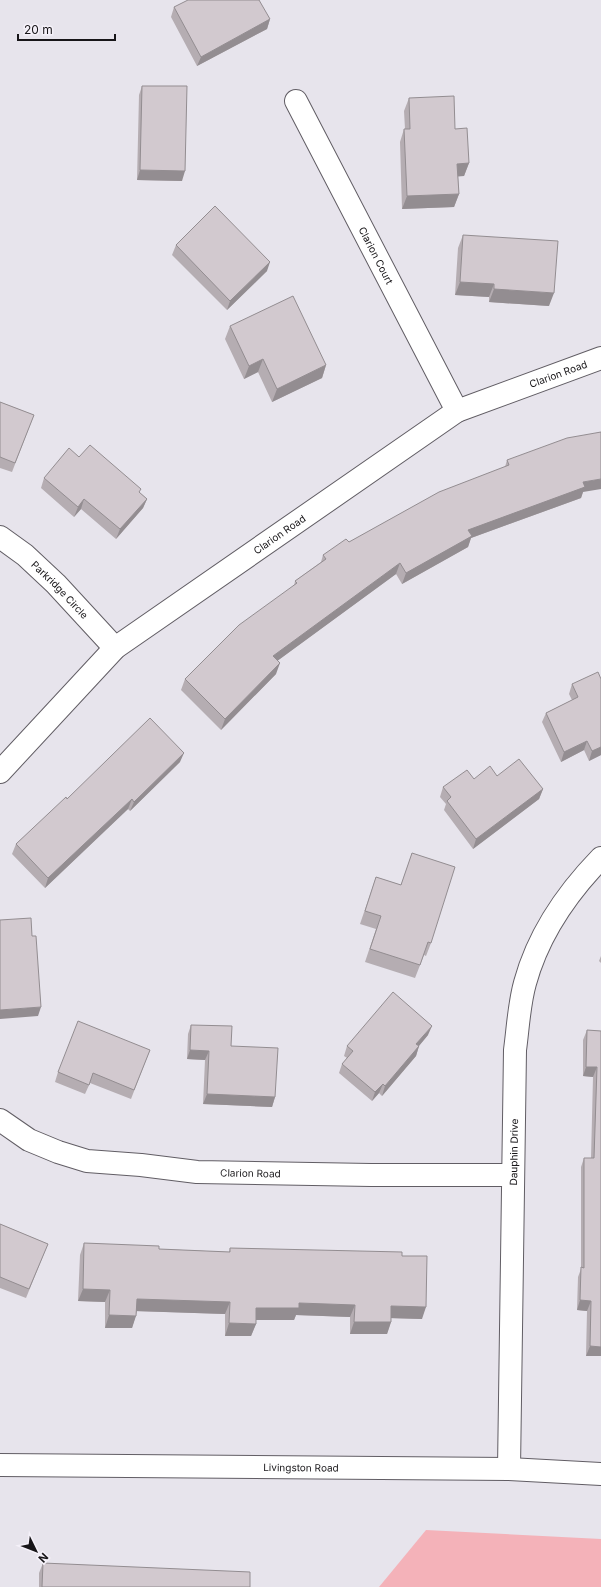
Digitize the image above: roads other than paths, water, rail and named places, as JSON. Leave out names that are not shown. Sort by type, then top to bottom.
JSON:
[{"type":"street","name":"Clarion Court","points":[[296,101],[458,410]]},
{"type":"street","name":"Clarion Road","points":[[0,772],[115,648],[458,410],[601,358]]},
{"type":"street","name":"Parkridge Circle","points":[[0,538],[25,555],[56,584],[115,648]]},
{"type":"street","name":"Dauphin Drive","points":[[509,1469],[512,1175],[515,1050],[524,984],[533,956],[553,919],[572,890],[601,858]]},
{"type":"street","name":"Clarion Road","points":[[0,1120],[29,1140],[58,1152],[87,1161],[141,1165],[197,1172],[371,1175],[512,1175]]},
{"type":"street","name":"Livingston Road","points":[[0,1465],[509,1469],[601,1474]]}]
